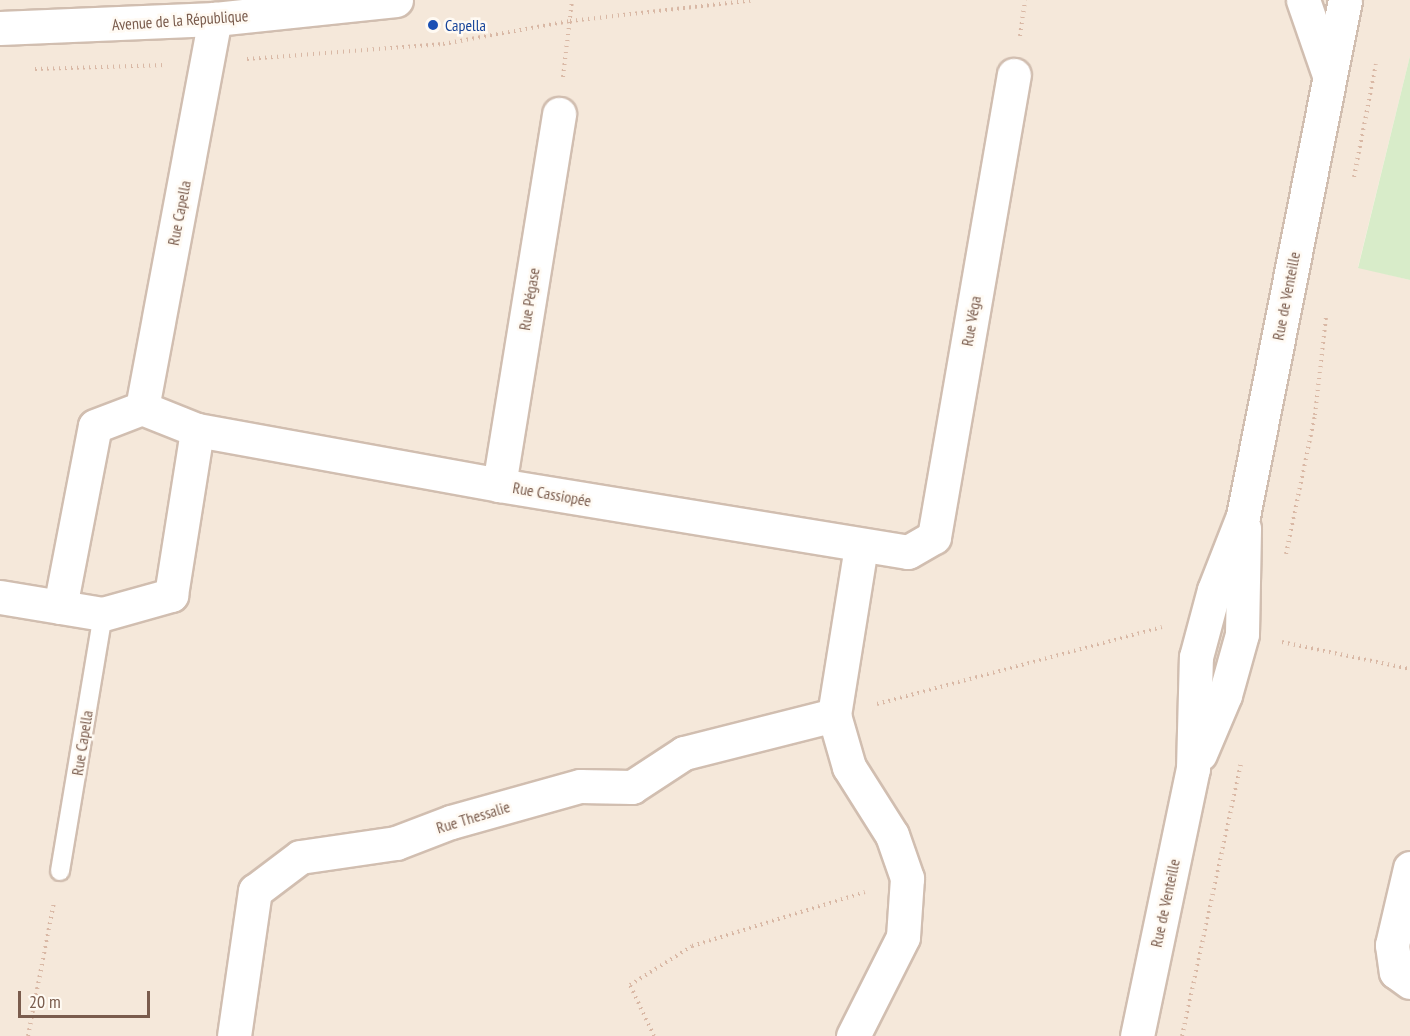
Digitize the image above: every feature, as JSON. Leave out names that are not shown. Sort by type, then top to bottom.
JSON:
[{"type":"street","name":"Avenue de la République","points":[[0,28],[215,19],[396,0]]},
{"type":"street","name":"Rue de Venteille","points":[[1304,0],[1330,77]]},
{"type":"street","name":"Rue de Venteille","points":[[1137,1036],[1193,769],[1196,657],[1202,627],[1243,516],[1345,0]]},
{"type":"street","name":"Rue Capella","points":[[142,408],[215,19]]},
{"type":"street","name":"Rue Véga","points":[[908,552],[934,537],[1014,75]]},
{"type":"street","name":"Rue Pégase","points":[[499,485],[559,114]]},
{"type":"street","points":[[0,597],[60,607],[103,614],[171,595],[197,430],[142,408],[95,426],[60,607]]},
{"type":"street","name":"Rue Cassiopée","points":[[197,430],[499,485],[861,547],[908,552]]},
{"type":"street","name":"Rue de Venteille","points":[[1193,769],[1225,695],[1242,634],[1246,588],[1243,516]]},
{"type":"street","points":[[852,1036],[903,937],[908,878],[892,835],[849,767],[834,715],[861,547]]},
{"type":"street","name":"Rue Thessalie","points":[[234,1036],[255,891],[300,857],[396,843],[451,822],[579,786],[632,787],[684,753],[834,715]]},
{"type":"street","points":[[1410,868],[1392,945],[1396,972],[1410,982]]},
{"type":"lane","name":"Rue Capella","points":[[60,871],[103,614]]},
{"type":"path","points":[[559,114],[572,0]]},
{"type":"path","points":[[1352,183],[1377,57]]},
{"type":"path","points":[[1284,561],[1315,415],[1327,309]]},
{"type":"path","points":[[834,715],[1172,624],[1202,627]]},
{"type":"path","points":[[1242,634],[1410,669]]},
{"type":"path","points":[[1182,1036],[1244,753]]},
{"type":"path","points":[[28,1036],[60,871]]},
{"type":"path","points":[[654,1036],[630,986],[692,946],[908,878]]},
{"type":"shaded area","points":[[0,0],[1410,0],[1410,56],[1358,267],[1410,280],[1410,1036],[0,1036]]},
{"type":"green space","points":[[1410,56],[1410,280],[1358,268]]},
{"type":"place","name":"Capella","points":[[433,25]]}]
